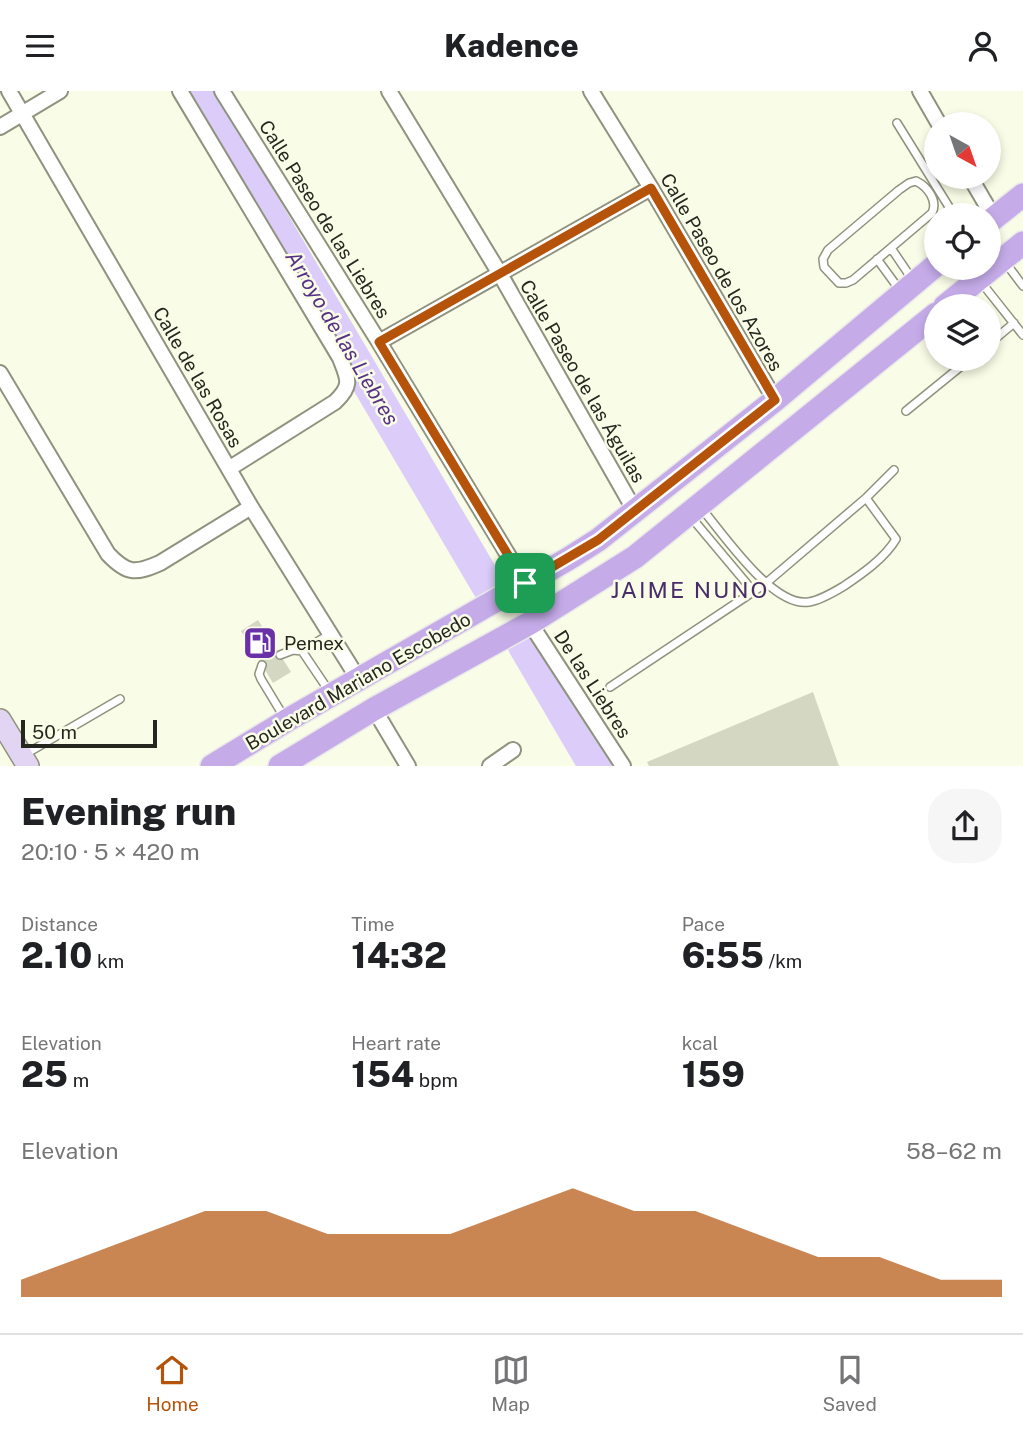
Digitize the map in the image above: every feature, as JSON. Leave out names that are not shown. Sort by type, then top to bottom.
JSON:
[{"type":"main road","points":[[1001,213],[1023,195]]},
{"type":"main road","points":[[1003,259],[1023,243]]},
{"type":"main road","name":"Boulevard Mariano Escobedo","points":[[212,766],[286,720],[568,559],[635,511],[775,400],[924,275]]},
{"type":"main road","points":[[960,294],[978,280]]},
{"type":"main road","name":"Boulevard Mariano Escobedo","points":[[280,766],[374,709],[530,623],[608,576],[695,511],[924,324]]},
{"type":"main road","points":[[0,720],[25,761]]},
{"type":"street","name":"Calle de las Rosas","points":[[9,91],[251,507],[359,680]]},
{"type":"street","points":[[0,127],[60,91]]},
{"type":"street","points":[[180,91],[340,358],[348,379],[347,391],[335,402],[230,468]]},
{"type":"street","name":"Calle Paseo de las Liebres","points":[[222,91],[525,583]]},
{"type":"street","name":"Calle Paseo de las Águilas","points":[[389,91],[500,274],[635,511]]},
{"type":"street","name":"Calle Paseo de los Azores","points":[[591,91],[775,400]]},
{"type":"street","points":[[920,91],[932,112]]},
{"type":"street","points":[[379,342],[651,188]]},
{"type":"street","points":[[0,373],[108,554],[119,565],[131,571],[144,570],[160,563],[251,507]]},
{"type":"street","name":"De las Liebres","points":[[530,623],[623,766]]},
{"type":"street","points":[[374,709],[408,766]]},
{"type":"street","points":[[490,766],[513,750]]},
{"type":"lane","points":[[897,123],[947,203]]},
{"type":"lane","points":[[916,181],[922,184],[933,199],[935,207],[932,213],[891,248],[853,280],[839,283],[824,267],[823,258],[828,250],[899,190],[916,181]]},
{"type":"lane","points":[[891,248],[908,288]]},
{"type":"lane","points":[[877,259],[908,288]]},
{"type":"lane","points":[[1003,259],[1023,286]]},
{"type":"lane","points":[[980,280],[1023,335]]},
{"type":"lane","points":[[1001,334],[1014,323]]},
{"type":"lane","points":[[906,411],[955,371]]},
{"type":"lane","points":[[610,687],[765,584],[866,498],[894,470]]},
{"type":"lane","points":[[695,511],[765,584],[790,600],[808,602],[833,593],[858,577],[892,547],[896,539],[866,498]]},
{"type":"lane","points":[[695,511],[753,591]]},
{"type":"lane","points":[[280,655],[293,650],[302,651],[330,634]]},
{"type":"lane","points":[[302,651],[331,695]]},
{"type":"lane","points":[[262,665],[259,674],[261,680],[286,720]]},
{"type":"lane","points":[[25,761],[120,699]]},
{"type":"building","name":"Pemex","points":[[258,620],[291,672],[273,683],[241,631]]},
{"type":"building","points":[[813,692],[839,766],[649,766],[647,762]]},
{"type":"waterway","name":"Arroyo de las Liebres","points":[[196,91],[488,586]]},
{"type":"waterway","name":"Arroyo de las Liebres","points":[[524,645],[595,766]]},
{"type":"place","name":"Pemex","points":[[260,643]]},
{"type":"district","name":"JAIME NUNO","points":[[690,590]]},
{"type":"route","points":[[651,188],[775,400],[598,540],[525,583],[379,342],[651,188]]}]
